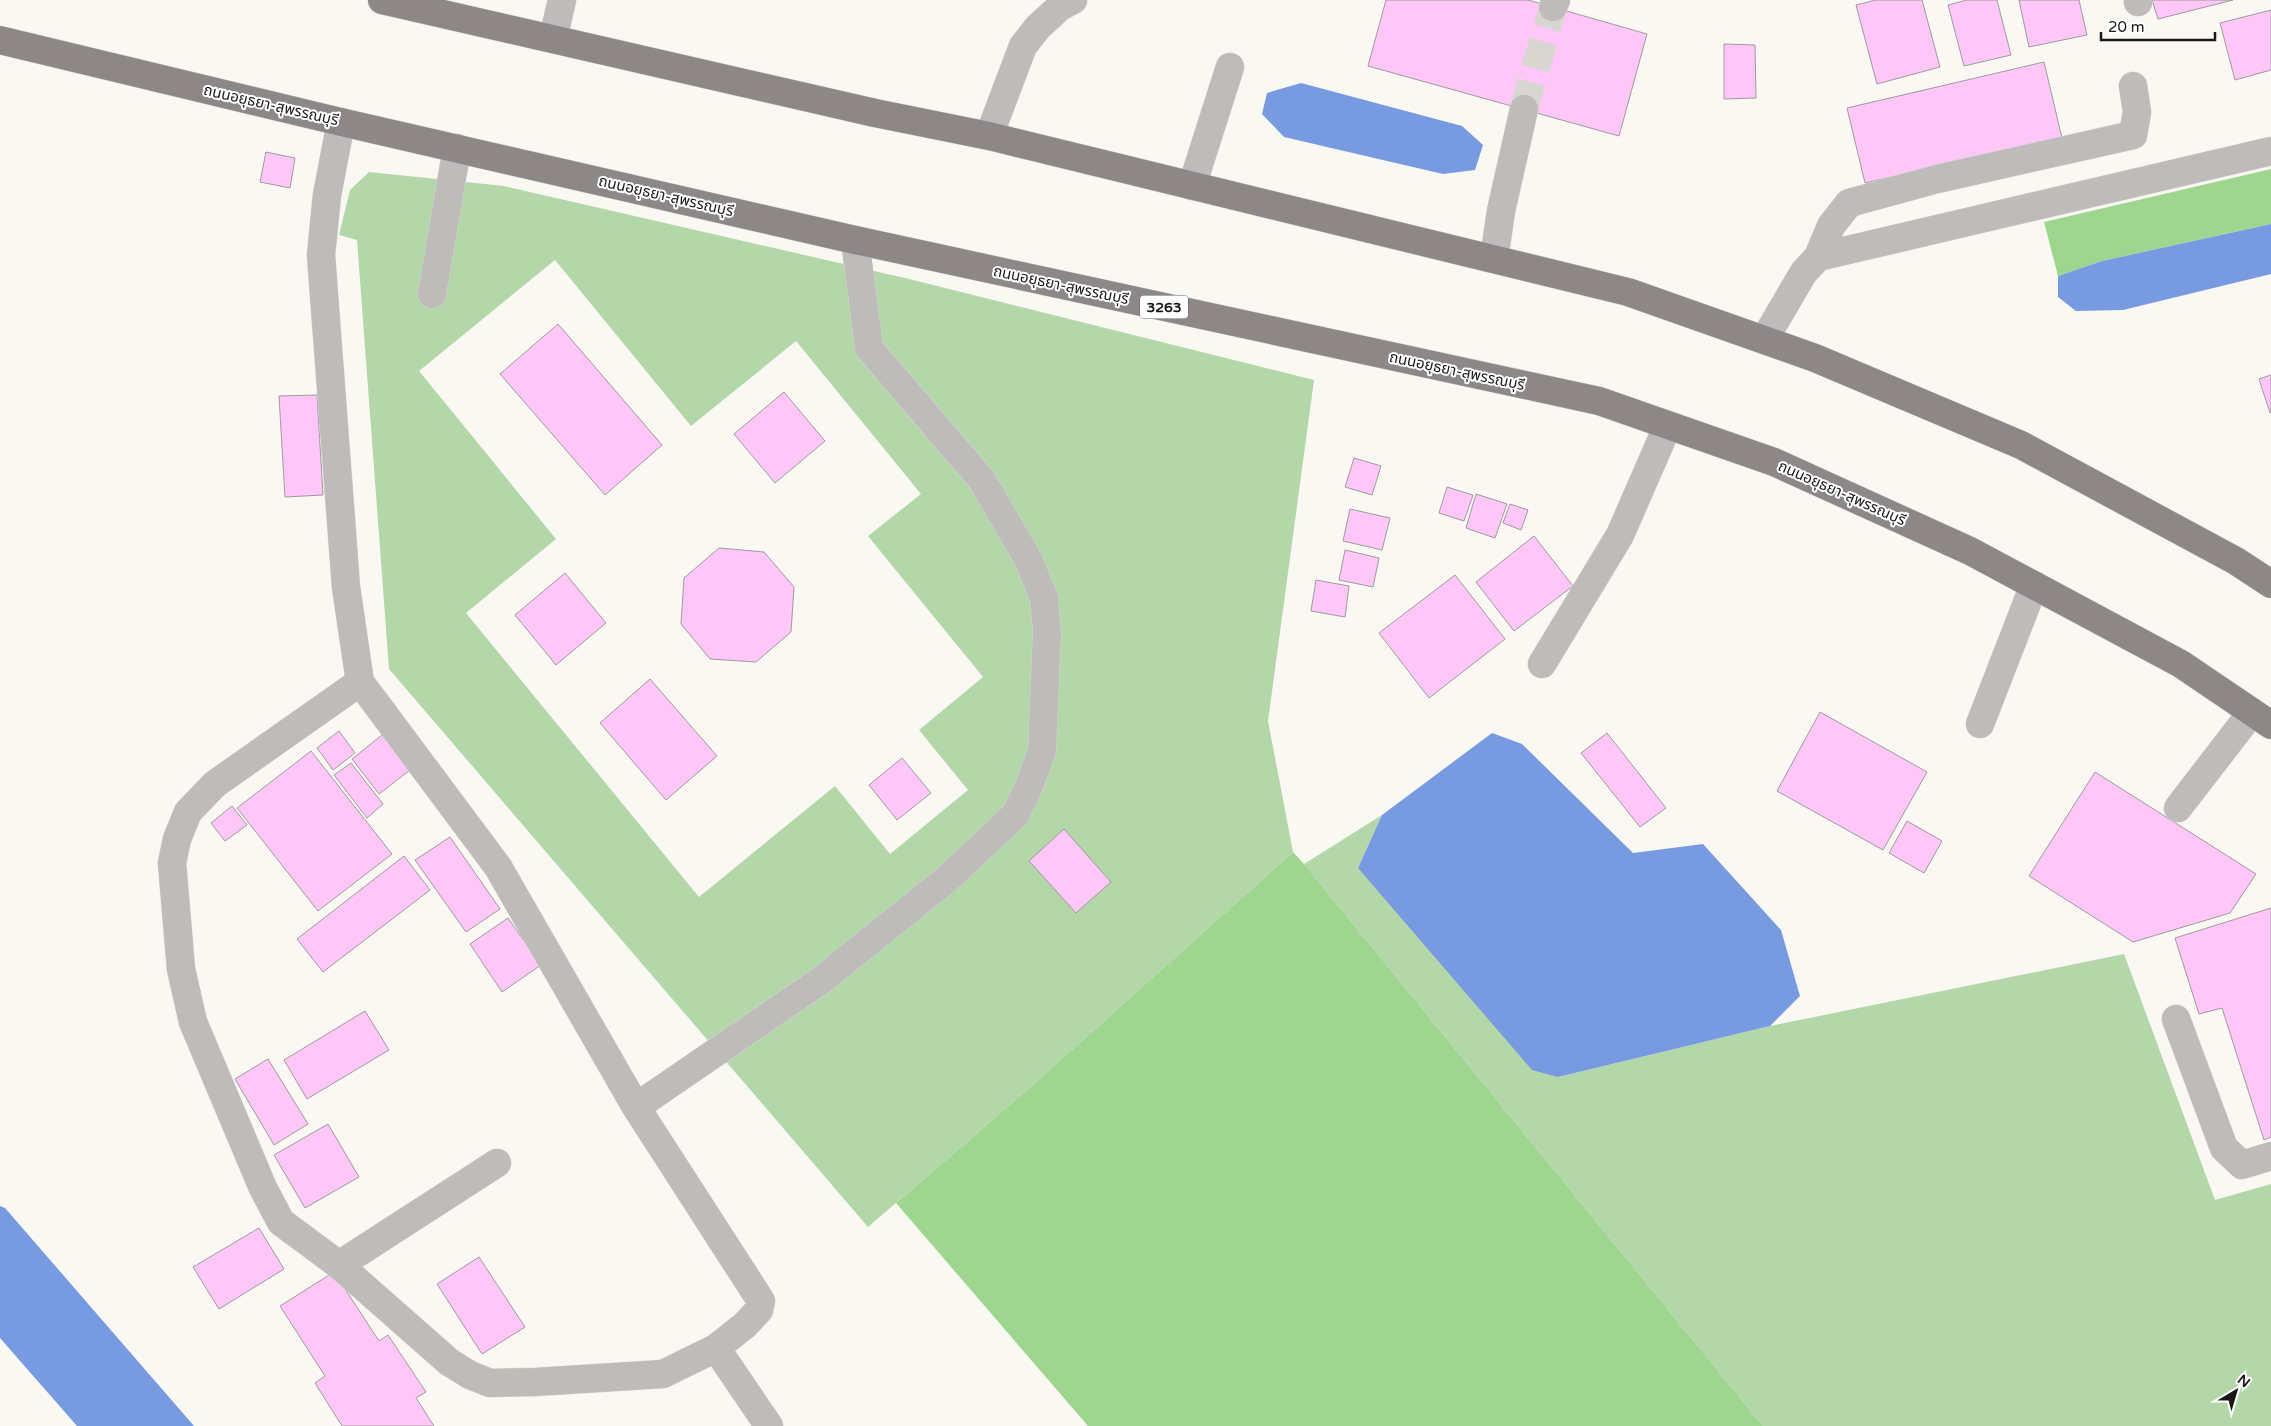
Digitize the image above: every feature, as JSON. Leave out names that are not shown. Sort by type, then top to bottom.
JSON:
[{"type":"main road","points":[[382,0],[875,113],[989,136],[1628,292],[1816,358],[2020,445],[2236,561],[2271,584]]},
{"type":"main road","name":"ถนนอยุธยา-สุพรรณบุรี","points":[[0,40],[340,122],[856,240],[1599,401],[1774,462],[1970,551],[2181,664],[2261,718]]},
{"type":"street","points":[[553,39],[562,0]]},
{"type":"street","points":[[989,136],[1022,46],[1038,26],[1060,7],[1074,0]]},
{"type":"street","points":[[1192,186],[1230,67]]},
{"type":"street","points":[[1764,340],[1804,272],[1818,257],[1831,226],[1849,203],[1946,177],[2133,135],[2137,112],[2133,86]]},
{"type":"street","points":[[1494,259],[1501,211],[1524,109]]},
{"type":"street","points":[[340,122],[327,196],[321,255],[346,587],[360,682],[498,868],[636,1107],[761,1301],[759,1310],[745,1326],[716,1348],[663,1374],[536,1382],[490,1382],[470,1375],[449,1362],[338,1265],[281,1222],[263,1188],[193,1022],[181,969],[172,863],[177,839],[188,812],[215,784],[360,682]]},
{"type":"street","points":[[432,294],[457,148]]},
{"type":"street","points":[[1818,257],[2271,151]]},
{"type":"street","points":[[636,1107],[820,981],[947,879],[1015,814],[1028,789],[1042,751],[1047,632],[1044,598],[1030,561],[982,480],[869,348],[856,240]]},
{"type":"street","points":[[1542,664],[1620,535],[1668,425]]},
{"type":"street","points":[[1980,724],[2034,585]]},
{"type":"street","points":[[2178,808],[2261,718]]},
{"type":"street","points":[[2176,1019],[2224,1148],[2242,1165],[2271,1156]]},
{"type":"street","points":[[338,1265],[497,1163]]},
{"type":"street","points":[[716,1348],[769,1426]]},
{"type":"green space","points":[[2271,169],[2271,224],[2102,261],[2058,276],[2044,222]]},
{"type":"green space","points":[[369,172],[504,186],[909,279],[1314,380],[1268,721],[1293,852],[1035,1083],[868,1227],[389,669],[357,240],[339,235],[350,190]],"holes":[[[555,260],[691,426],[796,341],[921,494],[868,536],[983,677],[919,730],[968,790],[890,854],[835,786],[699,897],[466,613],[556,539],[419,371]]]},
{"type":"green space","points":[[1382,815],[1358,868],[1558,1077],[1770,1026],[2124,954],[2215,1200],[2271,1184],[2271,1426],[1763,1426],[1304,864]]},
{"type":"green space","points":[[1293,852],[1763,1426],[1088,1426],[896,1203],[1035,1083]]},
{"type":"water","points":[[1301,83],[1462,126],[1483,145],[1475,170],[1443,174],[1284,137],[1262,114],[1267,93]]},
{"type":"water","points":[[2271,224],[2271,274],[2123,310],[2076,311],[2058,297],[2058,276],[2102,261]]},
{"type":"water","points":[[1492,733],[1522,744],[1633,853],[1703,844],[1781,930],[1800,996],[1770,1026],[1558,1077],[1532,1070],[1358,868],[1382,815]]},
{"type":"water","points":[[0,1206],[5,1208],[194,1426],[77,1426],[0,1338]]},
{"type":"building","points":[[1386,0],[1528,0],[1647,34],[1619,136],[1368,66]]},
{"type":"building","points":[[1876,0],[1922,0],[1940,67],[1877,84],[1856,5]]},
{"type":"building","points":[[1967,0],[1997,0],[2011,55],[1964,66],[1948,5]]},
{"type":"building","points":[[2019,0],[2079,0],[2087,35],[2029,47]]},
{"type":"building","points":[[2152,0],[2233,0],[2158,19]]},
{"type":"building","points":[[2271,10],[2271,70],[2235,80],[2220,23]]},
{"type":"building","points":[[1724,44],[1755,45],[1756,98],[1724,99]]},
{"type":"building","points":[[2044,62],[2062,138],[1865,183],[1847,108]]},
{"type":"building","points":[[266,152],[295,158],[290,188],[260,182]]},
{"type":"building","points":[[558,324],[662,445],[605,495],[500,374]]},
{"type":"building","points":[[2271,375],[2271,412],[2270,413],[2259,379]]},
{"type":"building","points":[[784,392],[825,441],[775,483],[734,434]]},
{"type":"building","points":[[317,395],[323,495],[285,497],[279,396]]},
{"type":"building","points":[[1354,458],[1381,466],[1372,495],[1345,487]]},
{"type":"building","points":[[1447,487],[1473,495],[1464,521],[1439,513]]},
{"type":"building","points":[[1476,494],[1507,504],[1495,538],[1466,528]]},
{"type":"building","points":[[1510,504],[1528,510],[1521,530],[1503,523]]},
{"type":"building","points":[[1350,509],[1390,518],[1382,550],[1343,541]]},
{"type":"building","points":[[1534,536],[1573,586],[1514,631],[1476,582]]},
{"type":"building","points":[[719,548],[764,552],[794,587],[791,632],[756,662],[710,659],[681,624],[684,578]]},
{"type":"building","points":[[1345,550],[1379,558],[1373,587],[1339,580]]},
{"type":"building","points":[[565,573],[606,623],[556,665],[515,615]]},
{"type":"building","points":[[1455,575],[1505,639],[1429,698],[1379,633]]},
{"type":"building","points":[[1316,580],[1349,586],[1345,617],[1311,611]]},
{"type":"building","points":[[650,679],[717,756],[666,800],[600,723]]},
{"type":"building","points":[[1820,712],[1927,772],[1883,850],[1777,791]]},
{"type":"building","points":[[339,731],[355,753],[333,770],[317,748]]},
{"type":"building","points":[[1607,733],[1666,808],[1640,827],[1581,753]]},
{"type":"building","points":[[382,735],[410,770],[379,794],[352,759]]},
{"type":"building","points":[[311,751],[392,854],[318,911],[237,808]]},
{"type":"building","points":[[902,758],[931,793],[897,820],[869,785]]},
{"type":"building","points":[[351,763],[383,804],[367,818],[334,775]]},
{"type":"building","points":[[2095,772],[2256,874],[2230,913],[2133,942],[2029,876]]},
{"type":"building","points":[[232,806],[247,825],[225,841],[211,823]]},
{"type":"building","points":[[1907,821],[1942,841],[1924,873],[1889,853]]},
{"type":"building","points":[[1064,829],[1111,882],[1076,913],[1029,861]]},
{"type":"building","points":[[450,837],[500,909],[466,932],[415,860]]},
{"type":"building","points":[[404,856],[430,890],[323,972],[297,939]]},
{"type":"building","points":[[2271,908],[2271,1137],[2264,1140],[2222,1008],[2199,1014],[2175,938]]},
{"type":"building","points":[[508,918],[541,965],[502,992],[470,944]]},
{"type":"building","points":[[365,1011],[389,1050],[307,1099],[284,1060]]},
{"type":"building","points":[[268,1059],[308,1124],[274,1145],[235,1079]]},
{"type":"building","points":[[328,1124],[359,1177],[305,1208],[274,1155]]},
{"type":"building","points":[[259,1228],[284,1269],[219,1309],[193,1267]]},
{"type":"building","points":[[479,1257],[525,1327],[482,1354],[437,1284]]},
{"type":"building","points":[[334,1272],[379,1341],[388,1335],[426,1392],[416,1398],[434,1426],[342,1426],[315,1383],[325,1376],[280,1306]]},
{"type":"tunnel","points":[[1524,109],[1553,7]]}]
